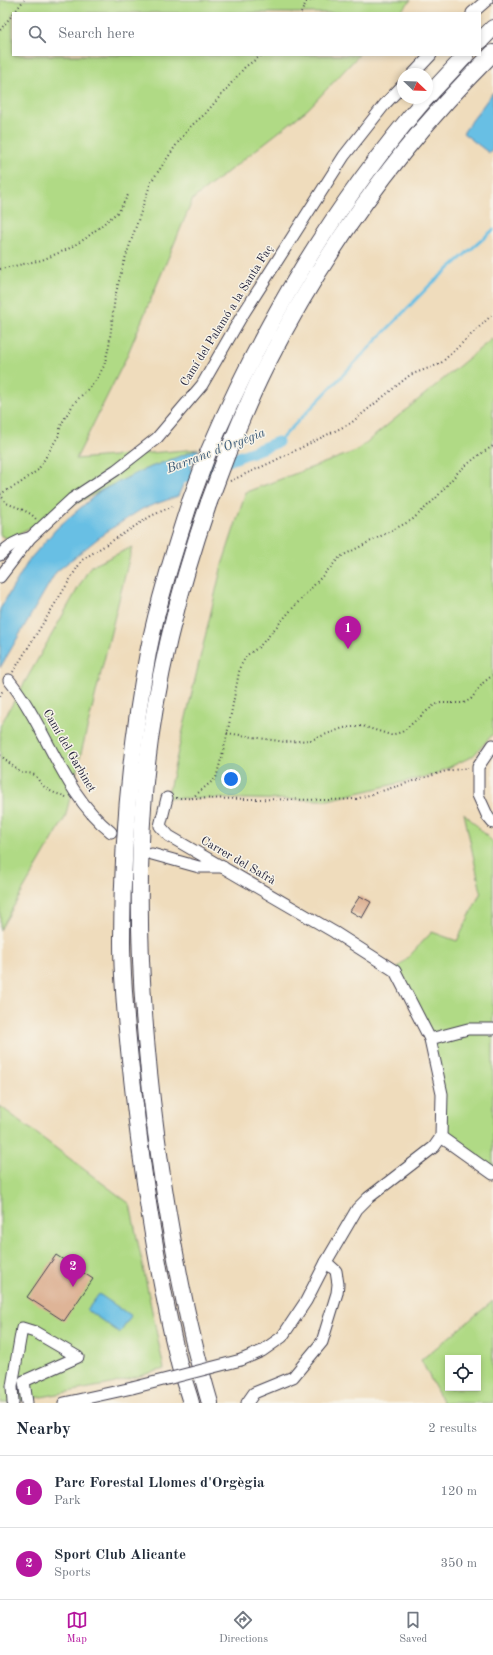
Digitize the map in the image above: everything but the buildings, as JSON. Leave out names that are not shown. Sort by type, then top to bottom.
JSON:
[{"type":"highway","points":[[481,40],[493,28]]},
{"type":"highway","points":[[210,1403],[188,1318],[163,1191],[142,1002],[139,920],[143,805],[158,691],[181,590],[194,546],[227,454],[271,356],[308,289],[337,242],[393,166],[443,106],[493,53]]},
{"type":"highway","points":[[433,91],[465,56]]},
{"type":"highway","points":[[191,1403],[178,1362],[160,1278],[136,1115],[122,944],[123,889],[129,780],[148,658],[184,503],[242,376],[278,308],[333,218],[357,185],[422,104]]},
{"type":"highway","points":[[178,1362],[180,1403]]},
{"type":"street","points":[[473,12],[487,0]]},
{"type":"street","points":[[419,68],[430,56]]},
{"type":"street","name":"Camí del Palamó a la Santa Faç","points":[[0,555],[22,539],[30,538],[72,499],[116,470],[157,438],[202,385],[240,319],[344,156],[385,104],[397,91]]},
{"type":"street","points":[[0,577],[30,538]]},
{"type":"street","name":"Camí del Garbinet","points":[[9,680],[22,696],[74,789],[96,821],[110,832]]},
{"type":"street","points":[[493,745],[478,766],[478,795],[488,817],[493,823]]},
{"type":"street","name":"Carrer del Safrà","points":[[167,798],[160,826],[169,836],[334,932],[395,971],[430,1039],[442,1094],[441,1137]]},
{"type":"street","points":[[152,854],[199,867],[224,867]]},
{"type":"street","points":[[430,1039],[468,1029],[493,1029]]},
{"type":"street","points":[[64,1403],[132,1388],[242,1360],[262,1351],[282,1337],[306,1301],[326,1262],[357,1209],[368,1198],[434,1147],[441,1137],[493,1174]]},
{"type":"street","points":[[247,1403],[254,1393],[293,1377],[322,1342],[337,1293],[338,1284],[336,1271],[326,1262]]},
{"type":"street","points":[[13,1403],[12,1386],[22,1328],[35,1332],[78,1357],[24,1381],[26,1403]]},
{"type":"path","points":[[14,12],[24,0]]},
{"type":"path","points":[[301,12],[306,2],[314,0]]},
{"type":"path","points":[[0,30],[12,14]]},
{"type":"path","points":[[43,527],[31,514],[6,503],[0,494],[19,484],[38,470],[59,435],[64,419],[75,402],[95,382],[104,366],[109,346],[115,297],[123,265],[151,182],[191,126],[206,114],[245,67],[261,56]]},
{"type":"path","points":[[0,269],[42,260],[68,249],[85,239],[119,211],[128,196]]},
{"type":"path","points":[[228,482],[351,423],[410,375],[440,364],[493,314]]},
{"type":"path","points":[[192,798],[216,778],[228,732],[240,667],[247,654],[259,647],[290,610],[340,557],[412,520],[436,498],[459,471],[493,446]]},
{"type":"path","points":[[0,696],[82,560],[151,516],[184,503]]},
{"type":"path","points":[[228,732],[285,742],[311,740],[343,728],[362,726],[391,735],[402,732],[434,705],[441,703],[464,703],[471,699],[483,683],[493,675]]},
{"type":"path","points":[[0,755],[21,773],[30,772],[39,778],[44,787],[49,790],[84,804]]},
{"type":"path","points":[[167,798],[356,799],[446,771],[478,766]]},
{"type":"green space","points":[[0,0],[411,0],[400,12],[12,12],[12,56],[358,56],[308,109],[193,199],[126,358],[76,459],[199,449],[143,470],[8,539],[0,535]]},
{"type":"green space","points":[[493,338],[493,734],[473,756],[433,775],[328,800],[167,798],[222,565],[246,492],[356,451]]},
{"type":"green space","points":[[132,547],[65,818],[0,930],[0,726],[90,567]]},
{"type":"green space","points":[[464,813],[493,842],[493,1174],[441,1137],[442,1094],[430,1039],[395,971],[432,932],[457,941],[481,892]]},
{"type":"green space","points":[[0,1106],[130,1204],[164,1369],[111,1384],[9,1403],[0,1403]]},
{"type":"green space","points":[[493,1301],[493,1403],[443,1403],[421,1360]]},
{"type":"water","points":[[493,92],[493,148],[489,153],[463,133]]},
{"type":"water","points":[[199,449],[178,496],[142,509],[106,532],[56,572],[0,668],[0,609],[29,560],[57,528],[100,491],[143,470]]},
{"type":"water","points":[[99,1294],[131,1316],[120,1333],[87,1310]]},
{"type":"waterway","name":"Barranc d'Orgègia","points":[[278,442],[429,286],[493,230]]},
{"type":"waterway","name":"Barranc d'Orgègia","points":[[173,482],[278,442]]},
{"type":"place","name":"Parc Forestal Llomes d'Orgègia","points":[[348,649]]},
{"type":"place","name":"Sport Club Alicante","points":[[73,1287]]}]
